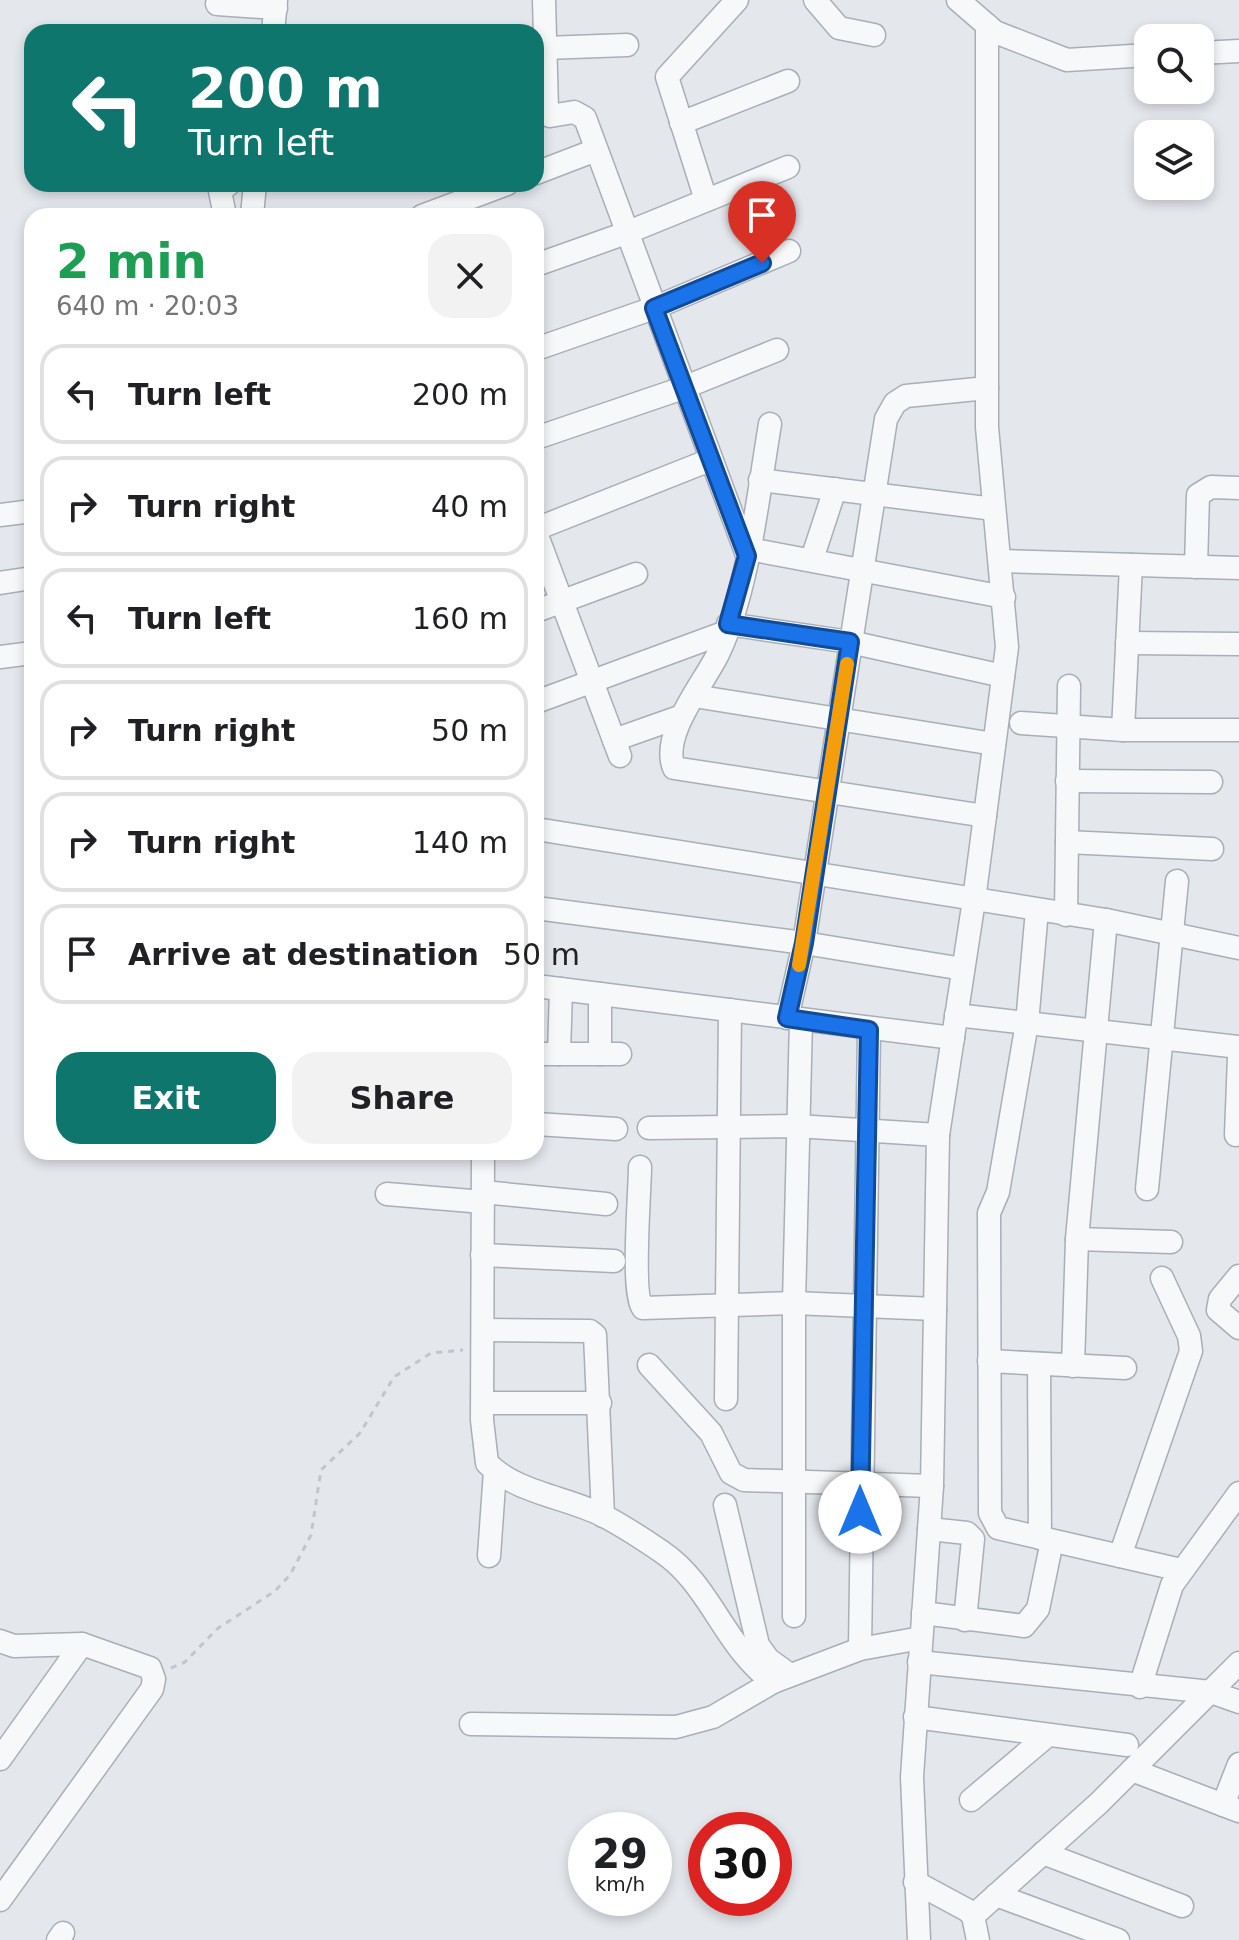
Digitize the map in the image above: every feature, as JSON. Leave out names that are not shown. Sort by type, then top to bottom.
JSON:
[{"type":"street","points":[[544,0],[547,110],[550,116],[580,113],[748,553]]},
{"type":"street","points":[[706,200],[668,84],[668,72],[737,0]]},
{"type":"street","points":[[815,0],[839,28],[874,35]]},
{"type":"street","points":[[958,0],[987,25],[1034,49],[1067,60],[1134,56]]},
{"type":"street","points":[[217,4],[276,4],[274,24]]},
{"type":"street","points":[[919,1940],[912,1814],[915,1717],[932,1486],[938,1135],[974,900],[1007,647],[987,388],[987,25]]},
{"type":"street","points":[[545,48],[627,45]]},
{"type":"street","points":[[1214,52],[1239,51]]},
{"type":"street","points":[[681,123],[788,81]]},
{"type":"street","points":[[544,170],[596,150]]},
{"type":"street","points":[[544,262],[626,233],[788,167]]},
{"type":"street","points":[[443,208],[486,192]]},
{"type":"street","points":[[544,346],[654,308],[789,251]]},
{"type":"street","points":[[544,435],[683,388],[777,350]]},
{"type":"street","points":[[794,1616],[797,1126],[794,1019],[872,494],[886,419],[895,403],[906,396],[987,388]]},
{"type":"street","points":[[770,424],[748,553],[727,628],[709,674],[688,706],[671,762],[680,772],[985,816]]},
{"type":"street","points":[[544,528],[710,460]]},
{"type":"street","points":[[760,480],[994,509]]},
{"type":"street","points":[[1196,567],[1198,495],[1211,487],[1239,488]]},
{"type":"street","points":[[812,559],[835,489]]},
{"type":"street","points":[[0,515],[24,512]]},
{"type":"street","points":[[544,553],[617,748],[688,706],[838,719],[994,744]]},
{"type":"street","points":[[748,553],[861,567],[1004,597]]},
{"type":"street","points":[[1000,561],[1239,568]]},
{"type":"street","points":[[1123,730],[1131,565]]},
{"type":"street","points":[[544,608],[636,574]]},
{"type":"street","points":[[0,583],[24,579]]},
{"type":"street","points":[[544,699],[727,628],[850,642],[1003,676]]},
{"type":"street","points":[[1127,643],[1239,644]]},
{"type":"street","points":[[0,657],[24,654]]},
{"type":"street","points":[[1066,915],[1069,686]]},
{"type":"street","points":[[1021,723],[1123,730],[1238,730]]},
{"type":"street","points":[[1067,781],[1211,782]]},
{"type":"street","points":[[544,830],[1106,920],[1239,948]]},
{"type":"street","points":[[1067,842],[1212,849]]},
{"type":"street","points":[[1147,1189],[1177,881]]},
{"type":"street","points":[[544,909],[804,943],[963,969]]},
{"type":"street","points":[[1037,910],[1027,1023],[998,1192],[989,1213],[990,1513],[998,1528],[1181,1570]]},
{"type":"street","points":[[1073,1366],[1077,1239],[1099,1031],[1106,920]]},
{"type":"street","points":[[544,987],[869,1030],[953,1038]]},
{"type":"street","points":[[559,1054],[561,989]]},
{"type":"street","points":[[544,1054],[610,1054],[600,994]]},
{"type":"street","points":[[726,1399],[730,1010]]},
{"type":"street","points":[[956,1015],[1239,1047]]},
{"type":"street","points":[[860,1649],[869,1030]]},
{"type":"street","points":[[1236,1135],[1239,1057]]},
{"type":"street","points":[[544,1124],[616,1129]]},
{"type":"street","points":[[649,1128],[797,1126],[938,1135]]},
{"type":"street","points":[[483,1160],[483,1451],[487,1463],[495,1471],[603,1516],[677,1564],[732,1642],[781,1679]]},
{"type":"street","points":[[640,1167],[639,1305],[794,1303],[935,1309]]},
{"type":"street","points":[[387,1194],[606,1204]]},
{"type":"street","points":[[1077,1239],[1171,1242]]},
{"type":"street","points":[[482,1255],[614,1261]]},
{"type":"street","points":[[1239,1276],[1220,1299],[1218,1310],[1239,1328]]},
{"type":"street","points":[[1120,1556],[1191,1351],[1189,1336],[1162,1278]]},
{"type":"street","points":[[483,1340],[590,1331],[598,1341],[603,1516]]},
{"type":"street","points":[[989,1361],[1125,1368]]},
{"type":"street","points":[[923,1613],[1017,1628],[1031,1622],[1038,1609],[1046,1539],[1039,1364]]},
{"type":"street","points":[[649,1365],[707,1426],[731,1473],[744,1480],[794,1484],[932,1486]]},
{"type":"street","points":[[483,1403],[600,1403]]},
{"type":"street","points":[[489,1556],[495,1471]]},
{"type":"street","points":[[1140,1687],[1165,1602],[1181,1570],[1239,1493]]},
{"type":"street","points":[[725,1505],[758,1645],[781,1679]]},
{"type":"street","points":[[929,1529],[967,1533],[973,1539],[965,1620]]},
{"type":"street","points":[[471,1724],[676,1727],[713,1717],[781,1679],[860,1649],[921,1638]]},
{"type":"street","points":[[0,1641],[14,1646],[82,1644],[150,1668],[154,1679],[152,1689],[0,1900]]},
{"type":"street","points":[[0,1759],[82,1644]]},
{"type":"street","points":[[919,1662],[1211,1692],[1239,1702]]},
{"type":"street","points":[[973,1916],[1128,1775],[1239,1663]]},
{"type":"street","points":[[915,1717],[1048,1735],[1129,1735],[1128,1775]]},
{"type":"street","points":[[971,1800],[1048,1735]]},
{"type":"street","points":[[1128,1775],[1231,1808],[1239,1764]]},
{"type":"street","points":[[1043,1853],[1182,1906]]},
{"type":"street","points":[[915,1882],[958,1903],[973,1916],[978,1940]]},
{"type":"street","points":[[996,1895],[1118,1940]]},
{"type":"path","points":[[150,1668],[169,1669],[185,1662],[217,1629],[275,1591],[290,1575],[311,1535],[321,1470],[360,1433],[403,1368],[431,1353],[483,1340]]},
{"type":"slow traffic","points":[[799,965],[847,664]]},
{"type":"route","points":[[762,263],[654,308],[747,556],[728,624],[850,642],[804,943],[787,1018],[869,1030],[860,1512]]}]
